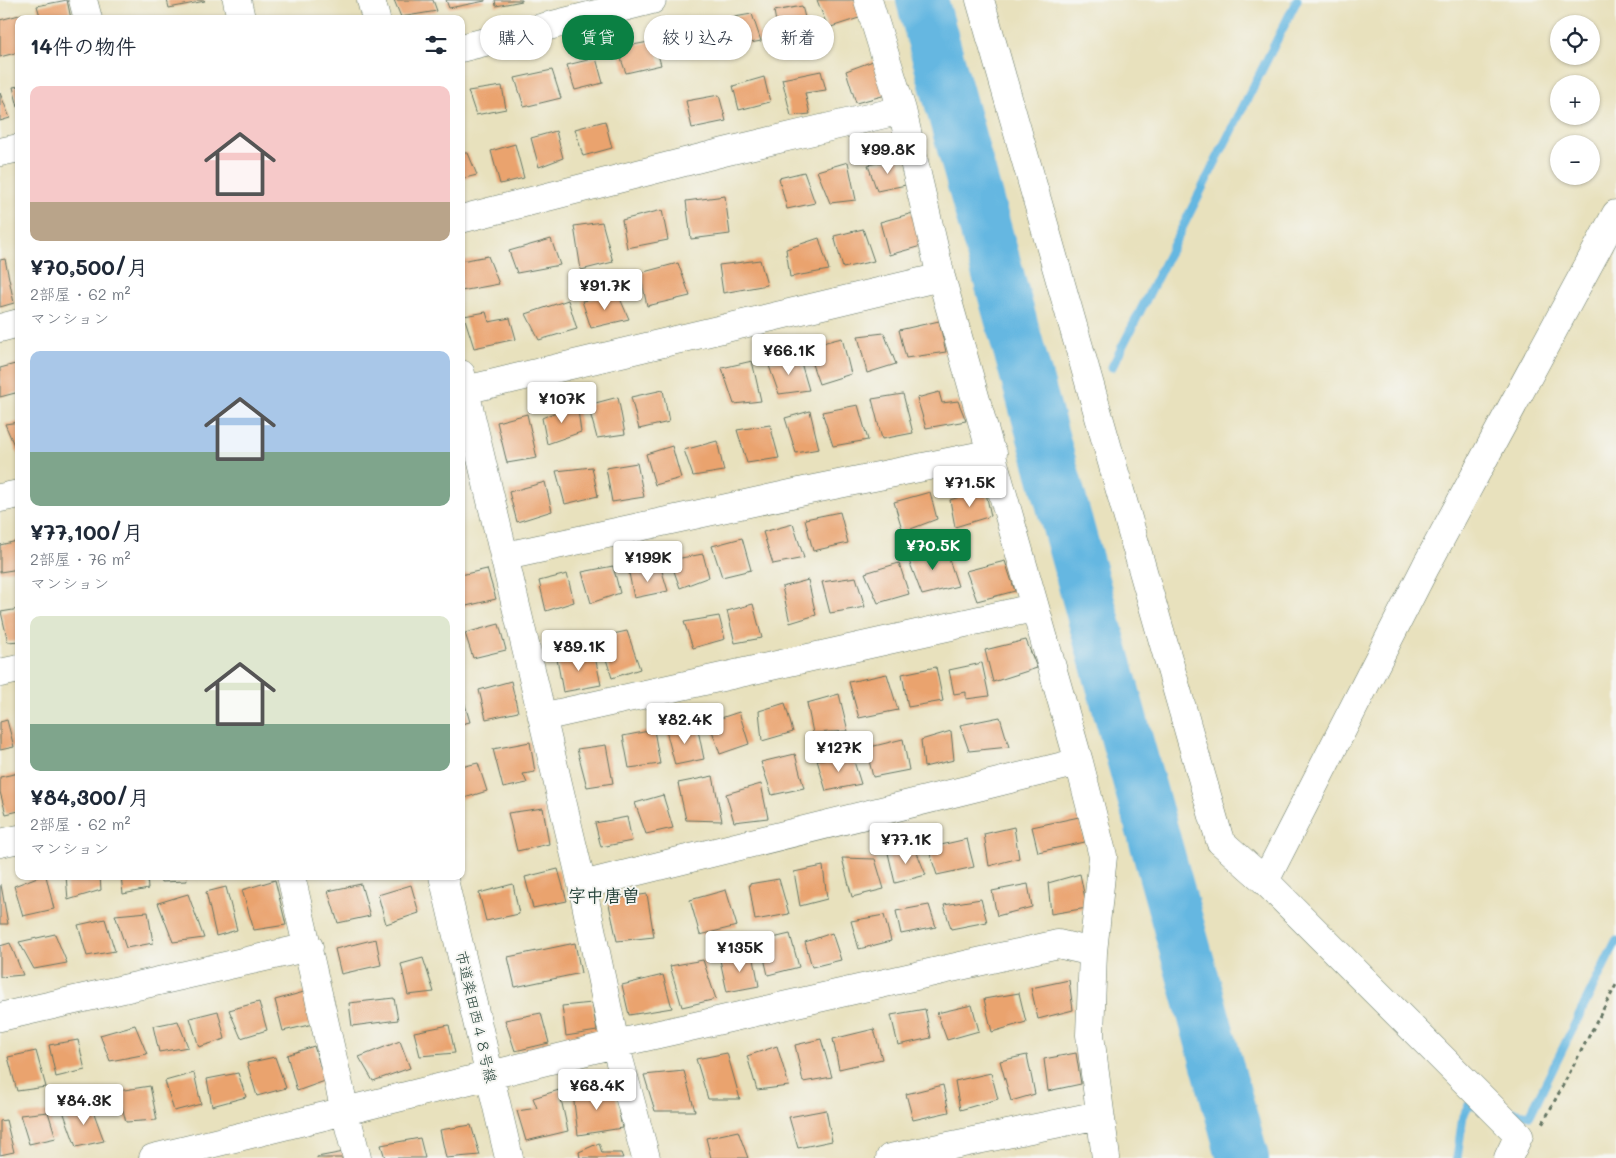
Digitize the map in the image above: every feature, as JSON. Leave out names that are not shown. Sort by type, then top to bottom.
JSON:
[{"type":"street","points":[[83,0],[87,15]]},
{"type":"street","points":[[237,0],[240,15]]},
{"type":"street","points":[[371,0],[375,15]]},
{"type":"street","points":[[465,47],[652,0]]},
{"type":"street","points":[[868,0],[902,110],[941,277],[993,453],[1033,608],[1079,762],[1102,856],[1093,952],[1090,1035],[1106,1158]]},
{"type":"street","points":[[980,0],[1220,841],[1265,882],[1513,1147]]},
{"type":"street","points":[[465,218],[724,152],[902,110]]},
{"type":"street","points":[[0,152],[15,149]]},
{"type":"street","points":[[1265,882],[1426,566],[1613,229]]},
{"type":"street","points":[[465,385],[941,277]]},
{"type":"street","points":[[0,328],[15,324]]},
{"type":"street","points":[[465,393],[506,556],[582,885],[615,1044],[646,1158]]},
{"type":"street","points":[[506,556],[809,490],[993,453]]},
{"type":"street","points":[[0,498],[15,495]]},
{"type":"street","points":[[542,717],[1033,608]]},
{"type":"street","points":[[0,673],[15,670]]},
{"type":"street","points":[[582,885],[1079,762]]},
{"type":"street","points":[[0,843],[15,840]]},
{"type":"street","points":[[292,880],[310,947],[357,1158]]},
{"type":"street","name":"市道楽田西４８号線","points":[[444,880],[509,1158]]},
{"type":"street","points":[[152,1158],[615,1044],[1058,944],[1093,952]]},
{"type":"street","points":[[0,1017],[310,947]]},
{"type":"street","points":[[890,1158],[1099,1115]]},
{"type":"path","points":[[1513,1147],[1545,1121],[1616,985]]},
{"type":"building","points":[[67,0],[70,15],[40,15],[37,6]]},
{"type":"building","points":[[167,0],[204,0],[205,1],[169,8]]},
{"type":"building","points":[[394,0],[433,0],[437,11],[413,15],[400,15]]},
{"type":"building","points":[[446,0],[485,0],[485,1],[449,8]]},
{"type":"building","points":[[495,0],[522,0],[522,1],[496,6]]},
{"type":"building","points":[[817,0],[855,0],[862,17],[834,26],[834,15],[823,15]]},
{"type":"building","points":[[802,6],[804,15],[775,15],[774,11]]},
{"type":"building","points":[[752,14],[761,41],[752,43],[752,15],[746,15]]},
{"type":"building","points":[[15,16],[15,53],[0,57],[0,20]]},
{"type":"building","points":[[644,43],[644,60],[660,60],[661,65],[626,73],[621,60],[634,60],[634,45]]},
{"type":"building","points":[[597,60],[603,83],[575,90],[567,65]]},
{"type":"building","points":[[873,61],[886,95],[856,103],[846,71]]},
{"type":"building","points":[[552,70],[561,98],[524,107],[515,78]]},
{"type":"building","points":[[821,71],[826,90],[805,93],[810,114],[791,116],[782,79]]},
{"type":"building","points":[[764,77],[770,102],[739,110],[733,86]]},
{"type":"building","points":[[502,86],[506,109],[476,115],[468,91]]},
{"type":"building","points":[[0,93],[10,118],[0,121]]},
{"type":"building","points":[[719,95],[726,121],[692,128],[686,101]]},
{"type":"building","points":[[605,121],[612,148],[583,156],[575,129]]},
{"type":"building","points":[[556,131],[563,158],[539,167],[531,138]]},
{"type":"building","points":[[515,144],[524,178],[500,184],[491,151]]},
{"type":"building","points":[[465,153],[468,153],[477,175],[465,178]]},
{"type":"building","points":[[899,158],[906,185],[877,191],[868,165]]},
{"type":"building","points":[[848,162],[856,200],[830,203],[817,171]]},
{"type":"building","points":[[804,172],[815,203],[787,209],[779,178]]},
{"type":"building","points":[[725,196],[730,234],[691,239],[686,201]]},
{"type":"building","points":[[662,210],[668,240],[627,248],[622,220]]},
{"type":"building","points":[[913,213],[921,246],[889,255],[880,222]]},
{"type":"building","points":[[602,222],[613,262],[581,270],[574,226]]},
{"type":"building","points":[[863,229],[874,261],[843,268],[834,236]]},
{"type":"building","points":[[819,238],[829,270],[790,277],[786,249]]},
{"type":"building","points":[[551,239],[560,265],[517,273],[509,251]]},
{"type":"building","points":[[488,256],[499,284],[465,290],[465,260]]},
{"type":"building","points":[[5,259],[14,303],[0,307],[0,260]]},
{"type":"building","points":[[760,260],[767,285],[723,293],[719,265]]},
{"type":"building","points":[[678,263],[690,296],[647,306],[640,273]]},
{"type":"building","points":[[618,294],[629,319],[591,328],[582,301]]},
{"type":"building","points":[[568,300],[577,329],[539,340],[526,314]]},
{"type":"building","points":[[486,312],[489,322],[510,318],[516,339],[474,348],[465,316]]},
{"type":"building","points":[[939,321],[946,352],[906,358],[899,330]]},
{"type":"building","points":[[884,333],[896,364],[867,373],[858,336]]},
{"type":"building","points":[[842,338],[851,374],[819,384],[806,347]]},
{"type":"building","points":[[799,356],[809,390],[779,394],[768,363]]},
{"type":"building","points":[[752,361],[761,401],[734,404],[722,368]]},
{"type":"building","points":[[15,364],[15,393],[0,397],[0,368]]},
{"type":"building","points":[[663,390],[669,422],[639,429],[631,397]]},
{"type":"building","points":[[939,392],[942,403],[958,401],[966,421],[926,428],[917,398]]},
{"type":"building","points":[[903,394],[913,433],[882,439],[872,399]]},
{"type":"building","points":[[618,397],[625,434],[597,438],[588,405]]},
{"type":"building","points":[[577,403],[581,432],[547,444],[542,418]]},
{"type":"building","points":[[858,405],[868,440],[833,446],[822,412]]},
{"type":"building","points":[[810,411],[819,449],[796,453],[785,418]]},
{"type":"building","points":[[527,414],[537,458],[507,463],[497,422]]},
{"type":"building","points":[[15,423],[15,448],[5,424]]},
{"type":"building","points":[[770,425],[779,458],[747,463],[737,430]]},
{"type":"building","points":[[717,441],[724,471],[693,476],[684,450]]},
{"type":"building","points":[[672,446],[681,478],[655,485],[646,454]]},
{"type":"building","points":[[637,463],[644,497],[612,502],[606,468]]},
{"type":"building","points":[[592,467],[598,496],[565,504],[556,471]]},
{"type":"building","points":[[545,482],[552,511],[517,522],[509,492]]},
{"type":"building","points":[[985,489],[991,516],[955,527],[950,500]]},
{"type":"building","points":[[930,492],[937,519],[903,532],[894,502]]},
{"type":"building","points":[[840,512],[848,543],[813,551],[805,519]]},
{"type":"building","points":[[793,524],[804,558],[773,564],[763,532]]},
{"type":"building","points":[[742,538],[751,570],[722,577],[712,546]]},
{"type":"building","points":[[15,541],[15,570],[0,572],[0,545]]},
{"type":"building","points":[[945,547],[958,586],[922,595],[908,558]]},
{"type":"building","points":[[703,554],[709,577],[680,588],[670,560]]},
{"type":"building","points":[[1005,561],[1015,591],[977,601],[966,571]]},
{"type":"building","points":[[899,563],[909,594],[878,603],[865,573]]},
{"type":"building","points":[[613,566],[620,593],[591,603],[582,572]]},
{"type":"building","points":[[661,568],[668,591],[634,598],[629,573]]},
{"type":"building","points":[[487,569],[496,599],[465,606],[465,574]]},
{"type":"building","points":[[567,574],[574,602],[546,611],[539,581]]},
{"type":"building","points":[[856,577],[865,607],[830,613],[822,582]]},
{"type":"building","points":[[808,580],[816,615],[790,623],[782,587]]},
{"type":"building","points":[[753,604],[762,638],[735,643],[727,611]]},
{"type":"building","points":[[15,610],[15,641],[8,642],[1,612]]},
{"type":"building","points":[[719,616],[725,639],[693,648],[684,622]]},
{"type":"building","points":[[499,624],[506,650],[473,658],[465,633]]},
{"type":"building","points":[[627,631],[640,669],[612,678],[599,637]]},
{"type":"building","points":[[1026,640],[1037,668],[993,682],[985,650]]},
{"type":"building","points":[[594,652],[601,685],[563,692],[557,659]]},
{"type":"building","points":[[982,663],[989,696],[966,699],[966,692],[954,694],[949,670]]},
{"type":"building","points":[[936,667],[943,701],[908,707],[902,674]]},
{"type":"building","points":[[887,674],[898,710],[859,718],[849,682]]},
{"type":"building","points":[[511,681],[518,712],[486,719],[479,690]]},
{"type":"building","points":[[839,694],[848,731],[813,733],[807,703]]},
{"type":"building","points":[[785,703],[793,732],[762,741],[759,711]]},
{"type":"building","points":[[465,705],[470,722],[465,723]]},
{"type":"building","points":[[739,712],[749,744],[720,754],[709,722]]},
{"type":"building","points":[[1000,717],[1009,747],[969,751],[960,725]]},
{"type":"building","points":[[7,720],[14,747],[0,750],[0,722]]},
{"type":"building","points":[[697,725],[704,759],[675,765],[666,730]]},
{"type":"building","points":[[654,730],[660,764],[629,768],[623,736]]},
{"type":"building","points":[[951,731],[954,760],[924,767],[921,740]]},
{"type":"building","points":[[903,739],[909,770],[873,777],[866,748]]},
{"type":"building","points":[[530,742],[535,772],[523,774],[527,783],[503,788],[493,749]]},
{"type":"building","points":[[606,745],[613,783],[587,787],[577,749]]},
{"type":"building","points":[[795,754],[804,788],[772,795],[761,762]]},
{"type":"building","points":[[852,755],[861,784],[826,791],[817,760]]},
{"type":"building","points":[[478,763],[487,791],[465,798],[465,766]]},
{"type":"building","points":[[15,774],[15,812],[6,814],[0,792],[0,777]]},
{"type":"building","points":[[713,776],[722,821],[686,820],[678,783]]},
{"type":"building","points":[[761,784],[768,818],[734,822],[726,794]]},
{"type":"building","points":[[663,795],[673,828],[646,834],[635,803]]},
{"type":"building","points":[[543,808],[549,844],[517,851],[508,813]]},
{"type":"building","points":[[627,817],[632,841],[601,847],[595,823]]},
{"type":"building","points":[[1079,817],[1085,842],[1038,852],[1032,827]]},
{"type":"building","points":[[1014,827],[1019,858],[989,866],[984,834]]},
{"type":"building","points":[[967,839],[974,867],[937,875],[928,848]]},
{"type":"building","points":[[915,848],[926,875],[895,883],[888,853]]},
{"type":"building","points":[[842,858],[875,859],[884,889],[852,897]]},
{"type":"building","points":[[823,866],[827,899],[800,906],[794,872]]},
{"type":"building","points":[[558,869],[567,901],[533,908],[525,877]]},
{"type":"building","points":[[1080,874],[1087,908],[1051,914],[1048,883]]},
{"type":"building","points":[[779,879],[789,914],[755,920],[749,884]]},
{"type":"building","points":[[30,880],[47,880],[54,909],[23,916],[14,886]]},
{"type":"building","points":[[66,880],[100,880],[101,890],[68,900]]},
{"type":"building","points":[[121,880],[147,880],[148,889],[123,894]]},
{"type":"building","points":[[161,880],[187,881],[161,882]]},
{"type":"building","points":[[275,880],[286,925],[254,930],[242,890]]},
{"type":"building","points":[[361,884],[370,916],[338,923],[328,891]]},
{"type":"building","points":[[513,884],[519,914],[486,921],[479,893]]},
{"type":"building","points":[[1028,884],[1032,907],[997,916],[992,891]]},
{"type":"building","points":[[1,885],[8,924],[0,924]]},
{"type":"building","points":[[411,885],[419,913],[386,924],[378,895]]},
{"type":"building","points":[[226,887],[237,930],[216,936],[206,892]]},
{"type":"building","points":[[726,890],[737,926],[700,935],[690,900]]},
{"type":"building","points":[[188,894],[204,938],[173,942],[158,903]]},
{"type":"building","points":[[647,894],[654,937],[617,941],[608,900]]},
{"type":"building","points":[[981,899],[987,922],[951,929],[944,905]]},
{"type":"building","points":[[929,905],[936,927],[901,934],[896,911]]},
{"type":"building","points":[[148,912],[153,943],[126,948],[115,915]]},
{"type":"building","points":[[884,915],[891,941],[859,949],[851,921]]},
{"type":"building","points":[[105,919],[115,951],[87,956],[78,925]]},
{"type":"building","points":[[832,933],[841,960],[812,967],[805,942]]},
{"type":"building","points":[[55,934],[67,963],[34,969],[19,942]]},
{"type":"building","points":[[790,934],[799,967],[768,975],[760,941]]},
{"type":"building","points":[[376,939],[381,965],[341,974],[335,949]]},
{"type":"building","points":[[10,943],[23,975],[0,977],[0,946]]},
{"type":"building","points":[[575,943],[581,973],[515,987],[508,957]]},
{"type":"building","points":[[753,954],[759,986],[727,992],[720,960]]},
{"type":"building","points":[[423,958],[434,992],[408,995],[401,964]]},
{"type":"building","points":[[703,960],[716,999],[682,1007],[670,966]]},
{"type":"building","points":[[663,975],[672,1008],[629,1015],[622,985]]},
{"type":"building","points":[[1069,980],[1073,1010],[1038,1019],[1031,988]]},
{"type":"building","points":[[304,992],[313,1024],[283,1031],[275,1000]]},
{"type":"building","points":[[1019,993],[1026,1022],[992,1032],[984,999]]},
{"type":"building","points":[[394,998],[398,1020],[352,1026],[349,1003]]},
{"type":"building","points":[[259,1002],[267,1030],[241,1038],[229,1010]]},
{"type":"building","points":[[592,1003],[597,1031],[566,1036],[562,1006]]},
{"type":"building","points":[[972,1005],[979,1031],[947,1040],[937,1013]]},
{"type":"building","points":[[925,1009],[931,1038],[898,1045],[891,1015]]},
{"type":"building","points":[[218,1011],[225,1039],[199,1047],[190,1018]]},
{"type":"building","points":[[541,1013],[549,1043],[515,1051],[505,1020]]},
{"type":"building","points":[[178,1021],[188,1047],[159,1052],[153,1026]]},
{"type":"building","points":[[135,1025],[147,1054],[110,1061],[100,1035]]},
{"type":"building","points":[[449,1025],[455,1053],[420,1056],[414,1032]]},
{"type":"building","points":[[874,1029],[882,1059],[839,1069],[833,1039]]},
{"type":"building","points":[[821,1039],[832,1077],[803,1082],[795,1045]]},
{"type":"building","points":[[78,1040],[85,1070],[56,1077],[49,1045]]},
{"type":"building","points":[[400,1041],[410,1068],[373,1081],[359,1057]]},
{"type":"building","points":[[314,1046],[325,1081],[297,1091],[287,1055]]},
{"type":"building","points":[[777,1046],[789,1086],[757,1090],[747,1056]]},
{"type":"building","points":[[36,1051],[46,1087],[17,1091],[8,1057]]},
{"type":"building","points":[[727,1053],[740,1099],[708,1099],[696,1059]]},
{"type":"building","points":[[1076,1053],[1081,1084],[1048,1091],[1044,1059]]},
{"type":"building","points":[[1027,1055],[1035,1094],[1011,1101],[1000,1061]]},
{"type":"building","points":[[275,1057],[286,1088],[257,1096],[247,1063]]},
{"type":"building","points":[[684,1071],[695,1111],[655,1111],[644,1075]]},
{"type":"building","points":[[194,1073],[201,1104],[174,1111],[165,1081]]},
{"type":"building","points":[[238,1073],[246,1097],[212,1106],[207,1079]]},
{"type":"building","points":[[991,1073],[998,1099],[960,1110],[955,1081]]},
{"type":"building","points":[[943,1085],[949,1112],[913,1120],[906,1094]]},
{"type":"building","points":[[150,1086],[157,1120],[126,1122],[118,1091]]},
{"type":"building","points":[[614,1086],[622,1128],[578,1135],[573,1094]]},
{"type":"building","points":[[559,1090],[568,1131],[526,1141],[517,1111],[537,1108],[533,1098]]},
{"type":"building","points":[[91,1105],[104,1141],[76,1147],[63,1111]]},
{"type":"building","points":[[826,1110],[832,1141],[798,1148],[789,1117]]},
{"type":"building","points":[[48,1112],[56,1138],[29,1144],[20,1115]]},
{"type":"building","points":[[6,1120],[14,1152],[0,1155],[0,1121]]},
{"type":"building","points":[[471,1125],[480,1155],[446,1158],[440,1130]]},
{"type":"building","points":[[738,1131],[748,1158],[711,1158],[706,1138]]},
{"type":"building","points":[[420,1138],[425,1158],[385,1158],[381,1145]]},
{"type":"building","points":[[599,1143],[602,1153],[621,1153],[623,1158],[580,1158],[579,1152]]},
{"type":"building","points":[[344,1152],[345,1158],[317,1158],[317,1157]]},
{"type":"waterway","points":[[922,0],[1243,1158]]},
{"type":"waterway","points":[[1112,367],[1297,0]]},
{"type":"waterway","points":[[1505,1111],[1530,1115],[1616,941]]},
{"type":"waterway","points":[[1457,1158],[1463,1116],[1469,1105],[1482,1107]]},
{"type":"district","name":"字中唐曽","points":[[604,896]]}]
